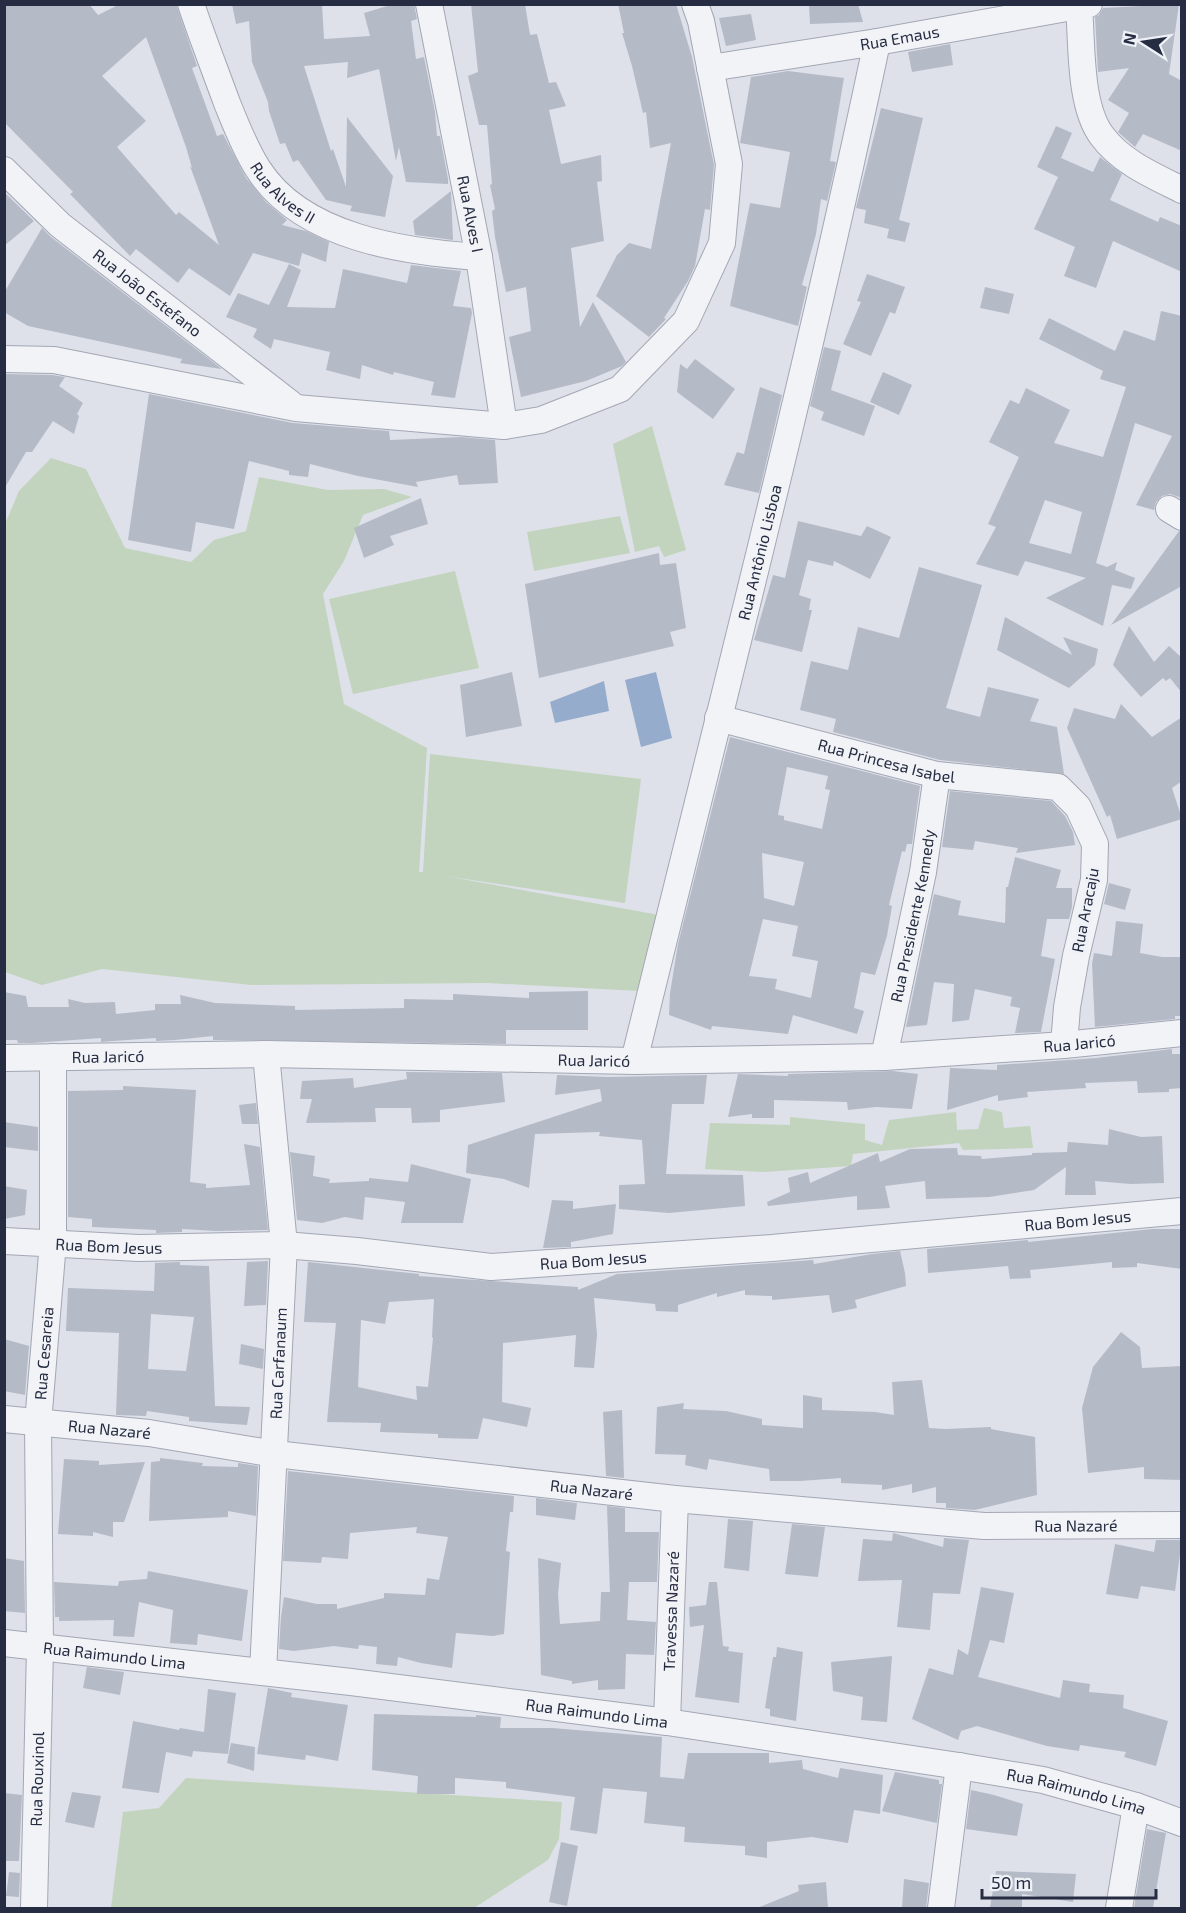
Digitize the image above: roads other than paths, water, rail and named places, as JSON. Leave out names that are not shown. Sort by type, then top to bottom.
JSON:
[{"type":"street","name":"Rua Alves II","points":[[191,4],[236,125],[258,169],[275,190],[295,207],[317,221],[348,233],[382,244],[413,250],[479,257]]},
{"type":"street","name":"Rua Alves I","points":[[429,4],[479,257],[504,426]]},
{"type":"street","points":[[4,359],[54,360],[296,408],[504,426],[541,420],[620,389],[686,321],[722,243],[729,164],[701,21],[695,4]]},
{"type":"street","points":[[1084,5],[1087,104],[1095,125],[1112,147],[1137,167],[1182,190]]},
{"type":"street","name":"Rua Emaus","points":[[710,68],[877,42],[1084,5]]},
{"type":"street","name":"Rua Antônio Lisboa","points":[[634,1061],[780,473],[836,234],[877,42]]},
{"type":"street","name":"Rua João Estefano","points":[[4,170],[60,225],[296,408]]},
{"type":"street","name":"Rua Princesa Isabel","points":[[718,718],[937,775],[1058,787]]},
{"type":"street","name":"Rua Presidente Kennedy","points":[[884,1058],[922,872],[937,775]]},
{"type":"street","name":"Rua Aracaju","points":[[1058,787],[1078,807],[1095,844],[1094,880],[1076,956],[1067,1007],[1064,1045]]},
{"type":"street","name":"Rua Jaricó","points":[[4,1058],[266,1054],[634,1061],[884,1058],[1064,1045],[1182,1033]]},
{"type":"street","name":"Rua Carfanaum","points":[[263,1672],[284,1245],[266,1054]]},
{"type":"street","name":"Rua Cesareia","points":[[40,1648],[38,1423],[53,1242],[53,1057]]},
{"type":"street","name":"Rua Bom Jesus","points":[[4,1241],[139,1248],[284,1245],[491,1267],[772,1248],[1182,1211]]},
{"type":"street","name":"Rua Nazaré","points":[[4,1419],[149,1433],[275,1454],[675,1499],[984,1526],[1182,1525]]},
{"type":"street","name":"Travessa Nazaré","points":[[667,1722],[675,1499]]},
{"type":"street","name":"Rua Raimundo Lima","points":[[4,1643],[263,1672],[667,1722],[959,1766],[1043,1780],[1136,1806],[1182,1823]]},
{"type":"street","name":"Rua Rouxinol","points":[[34,1908],[40,1648]]},
{"type":"street","points":[[940,1908],[959,1766]]},
{"type":"street","points":[[1119,1908],[1136,1806]]},
{"type":"water","points":[[656,672],[672,738],[641,747],[625,680]]},
{"type":"water","points":[[604,681],[609,711],[555,723],[550,702]]}]
